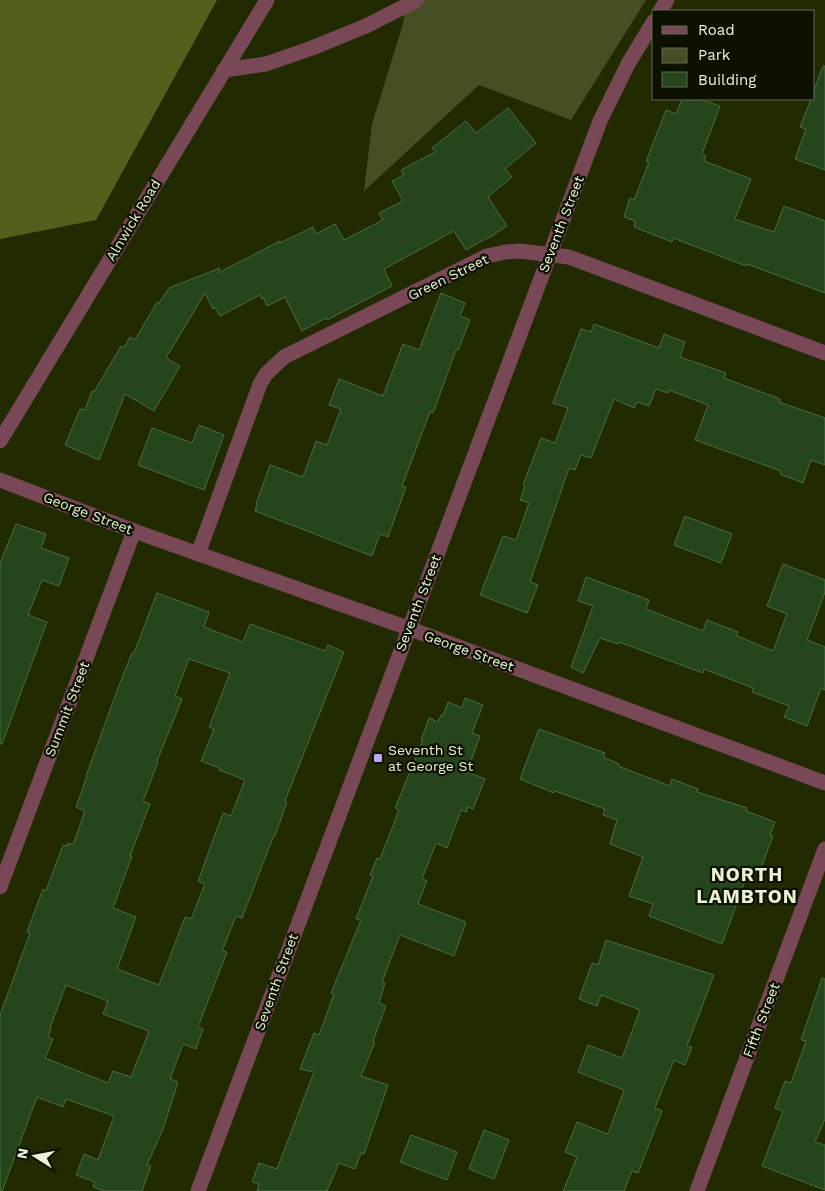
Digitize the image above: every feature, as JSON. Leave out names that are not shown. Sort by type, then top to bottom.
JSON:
[{"type":"street","name":"Alnwick Road","points":[[0,441],[267,0]]},
{"type":"street","points":[[224,70],[266,64],[312,48],[366,26],[417,0]]},
{"type":"street","name":"Seventh Street","points":[[198,1191],[600,121],[628,64],[652,24]]},
{"type":"street","name":"Green Street","points":[[198,554],[260,384],[266,374],[284,357],[487,256],[506,252],[518,252],[570,257],[825,353]]},
{"type":"street","name":"George Street","points":[[0,480],[134,531],[408,628],[825,783]]},
{"type":"street","name":"Summit Street","points":[[0,887],[134,531]]},
{"type":"street","name":"Fifth Street","points":[[697,1191],[825,849]]},
{"type":"green space","points":[[0,0],[217,0],[96,220],[0,239]]},
{"type":"green space","points":[[406,0],[646,0],[571,120],[479,85],[364,191],[372,124],[403,24]]},
{"type":"building","points":[[823,66],[825,66],[825,170],[795,159],[806,129],[800,127],[811,100],[815,100],[815,87]]},
{"type":"building","points":[[682,100],[703,100],[720,106],[702,154],[706,156],[704,161],[751,179],[735,219],[774,232],[784,206],[825,221],[825,293],[673,238],[672,242],[634,227],[635,221],[624,217],[630,198],[634,200],[649,162],[646,161],[666,110],[676,114]]},
{"type":"building","points":[[508,108],[536,143],[505,169],[512,177],[488,197],[507,226],[466,250],[454,231],[384,269],[392,286],[302,331],[285,297],[267,306],[264,298],[262,299],[260,295],[220,316],[215,307],[213,309],[205,293],[166,358],[180,366],[154,411],[125,394],[99,460],[65,445],[80,409],[85,410],[92,391],[94,392],[121,346],[124,348],[130,337],[135,340],[157,302],[159,303],[169,288],[220,268],[218,273],[280,241],[280,243],[313,227],[316,234],[335,224],[344,240],[383,220],[379,213],[403,201],[392,181],[404,175],[401,170],[435,152],[432,148],[466,121],[476,133]]},
{"type":"building","points":[[441,293],[465,303],[460,316],[470,320],[458,350],[456,350],[433,413],[430,412],[402,486],[406,487],[388,537],[380,534],[372,556],[255,511],[270,465],[303,477],[316,441],[327,445],[341,409],[329,405],[339,379],[383,396],[403,344],[419,350]]},
{"type":"building","points":[[594,324],[659,348],[664,334],[685,342],[680,357],[726,373],[724,378],[780,399],[779,402],[825,418],[825,465],[811,460],[803,483],[780,474],[781,471],[695,440],[708,405],[669,390],[668,393],[656,389],[649,406],[637,402],[634,408],[614,399],[591,458],[581,455],[575,470],[569,468],[530,582],[538,585],[527,613],[480,595],[503,536],[516,540],[529,503],[520,500],[525,486],[523,485],[541,438],[555,443],[568,408],[553,403],[581,329],[591,332]]},
{"type":"building","points":[[199,425],[224,435],[204,490],[138,465],[152,428],[192,443]]},
{"type":"building","points":[[685,516],[732,534],[721,563],[674,545]]},
{"type":"building","points":[[16,524],[46,534],[41,548],[69,558],[59,586],[42,580],[28,615],[47,622],[2,744],[0,744],[0,563]]},
{"type":"building","points":[[783,564],[825,580],[825,592],[807,640],[825,647],[825,690],[821,688],[807,726],[784,717],[789,706],[752,692],[753,688],[704,669],[703,673],[619,642],[618,644],[600,638],[583,673],[571,667],[593,606],[578,601],[586,577],[649,600],[646,609],[703,631],[707,620],[738,632],[737,636],[773,651],[787,614],[767,606]]},
{"type":"building","points":[[157,593],[209,612],[204,627],[243,642],[250,624],[325,651],[328,645],[344,652],[285,801],[287,802],[275,836],[242,918],[236,916],[222,951],[227,952],[198,1027],[203,1029],[196,1049],[183,1044],[170,1079],[178,1082],[163,1129],[147,1165],[151,1166],[142,1191],[104,1191],[93,1187],[95,1182],[76,1175],[84,1154],[98,1160],[114,1116],[66,1099],[63,1107],[37,1097],[2,1191],[0,1191],[0,1015],[30,933],[27,932],[43,889],[46,891],[63,845],[67,846],[68,843],[73,845],[85,811],[76,807],[118,688],[132,653],[134,653]],"holes":[[[189,659],[230,673],[209,727],[214,729],[201,761],[245,780],[231,816],[223,813],[198,881],[205,884],[191,919],[185,917],[159,985],[117,969],[136,917],[113,908],[150,804],[143,801],[182,699],[175,696]],[[66,985],[108,1001],[103,1014],[149,1031],[131,1077],[113,1071],[108,1083],[45,1058],[53,1039],[48,1037],[50,1028]]]},
{"type":"building","points":[[465,698],[483,705],[472,733],[480,736],[467,772],[485,779],[473,809],[468,807],[466,812],[461,810],[447,848],[436,843],[422,879],[427,881],[418,904],[466,922],[454,956],[400,935],[382,982],[385,983],[379,1003],[386,1006],[373,1041],[375,1042],[361,1076],[388,1085],[364,1154],[361,1153],[355,1169],[339,1163],[327,1191],[257,1191],[259,1184],[252,1182],[259,1163],[277,1169],[314,1072],[300,1069],[314,1033],[319,1035],[334,994],[331,993],[361,920],[356,919],[373,876],[370,875],[377,858],[380,859],[399,810],[395,808],[423,740],[421,740],[429,718],[438,722],[441,715],[443,716],[448,702],[462,708]]},
{"type":"building","points":[[539,729],[605,753],[603,757],[619,764],[618,766],[670,786],[672,779],[698,789],[697,792],[747,808],[746,811],[775,822],[770,835],[773,836],[759,873],[749,870],[722,944],[649,916],[653,904],[629,896],[643,857],[610,844],[617,820],[603,815],[605,809],[555,791],[554,793],[520,779]]},
{"type":"building","points":[[606,940],[714,975],[687,1046],[692,1047],[685,1065],[674,1060],[655,1108],[662,1111],[638,1173],[632,1171],[624,1191],[563,1191],[577,1157],[565,1152],[577,1122],[608,1134],[624,1090],[578,1072],[588,1045],[622,1058],[640,1010],[601,995],[597,1006],[579,999],[592,963],[598,965]]},
{"type":"building","points":[[822,978],[825,979],[825,1119],[815,1142],[825,1145],[825,1190],[762,1166],[783,1111],[775,1108],[785,1081],[791,1083],[806,1041],[801,1040]]},
{"type":"building","points":[[484,1130],[509,1140],[494,1179],[469,1169]]},
{"type":"building","points":[[411,1135],[457,1152],[447,1180],[400,1162]]},
{"type":"place","name":"Seventh St at George St","points":[[378,758]]},
{"type":"district","name":"NORTH LAMBTON","points":[[747,885]]}]
